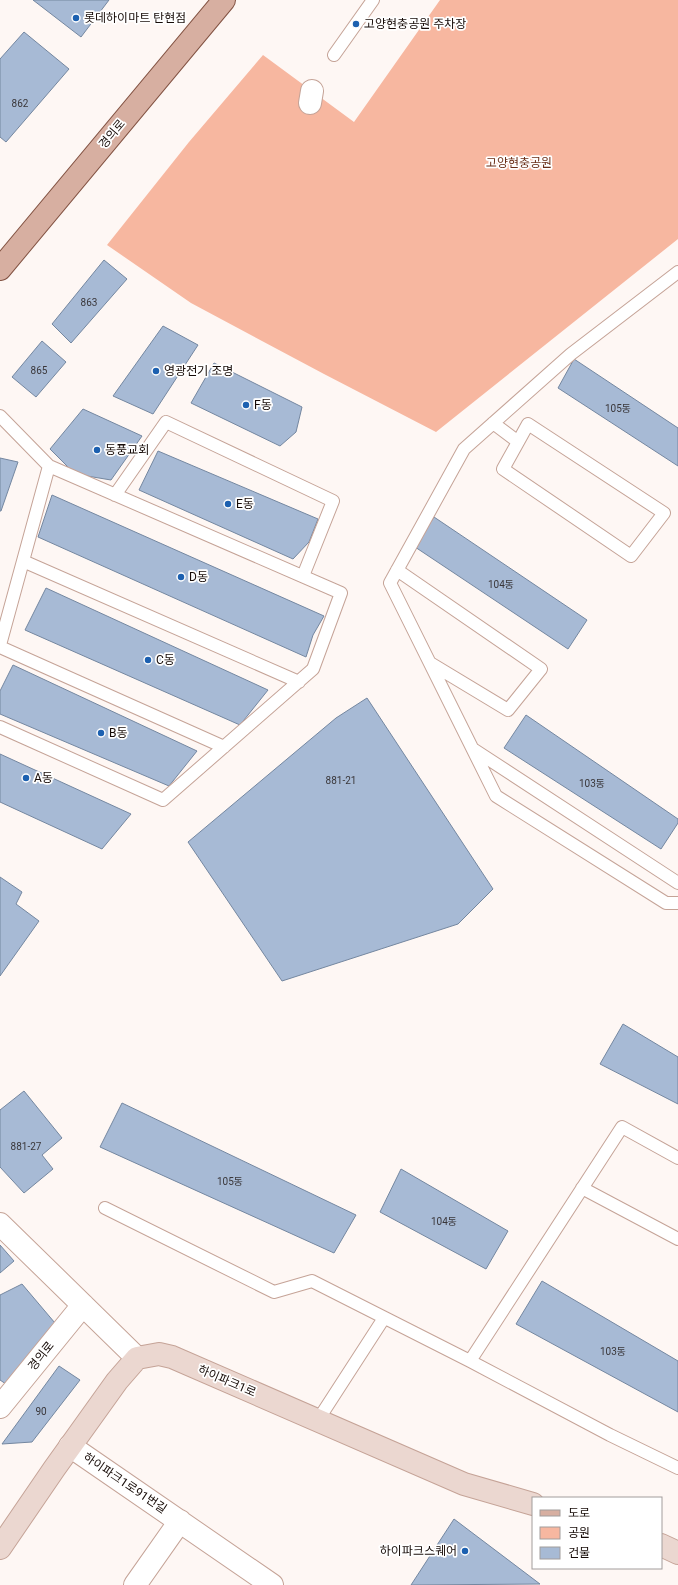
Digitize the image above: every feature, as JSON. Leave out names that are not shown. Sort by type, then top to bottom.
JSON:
[{"type":"main road","name":"경의로","points":[[0,268],[224,0]]},
{"type":"street","points":[[0,1224],[137,1358],[117,1381],[70,1446],[0,1548]]},
{"type":"street","name":"경의로","points":[[0,1407],[83,1305]]},
{"type":"street","name":"하이파크1로","points":[[137,1358],[159,1354],[172,1357],[464,1484],[532,1504]]},
{"type":"street","name":"하이파크1로91번길","points":[[70,1446],[272,1585]]},
{"type":"street","name":"하이파크1로91번길","points":[[135,1585],[180,1521]]},
{"type":"street","points":[[662,1545],[678,1553]]},
{"type":"lane","points":[[334,55],[373,0]]},
{"type":"lane","points":[[678,272],[572,354],[464,449],[390,583],[496,796],[666,903],[678,903]]},
{"type":"lane","points":[[0,416],[49,466],[303,576],[341,594],[313,670],[163,800],[0,727]]},
{"type":"lane","points":[[115,495],[166,422],[333,501],[303,576]]},
{"type":"lane","points":[[493,423],[517,441]]},
{"type":"lane","points":[[528,424],[664,513],[631,556],[503,468],[517,441],[528,424]]},
{"type":"lane","points":[[49,466],[0,646],[224,746]]},
{"type":"lane","points":[[23,561],[299,682]]},
{"type":"lane","points":[[397,570],[541,669],[508,710],[430,663]]},
{"type":"lane","points":[[472,748],[678,882]]},
{"type":"lane","points":[[470,1361],[622,1127],[678,1158]]},
{"type":"lane","points":[[582,1188],[678,1238]]},
{"type":"lane","points":[[105,1208],[274,1292],[312,1281],[470,1361],[610,1435],[678,1468]]},
{"type":"lane","points":[[318,1420],[384,1318]]},
{"type":"green space","name":"고양현충공원","points":[[440,0],[678,0],[678,239],[436,432],[191,303],[107,245],[189,142],[263,55],[354,122]]},
{"type":"building","name":"롯데하이마트 탄현점","points":[[33,0],[109,0],[81,37]]},
{"type":"building","points":[[24,32],[69,69],[6,142],[0,137],[0,59]]},
{"type":"building","points":[[104,260],[127,279],[71,343],[52,324]]},
{"type":"building","name":"영광전기 조명","points":[[163,326],[198,345],[153,414],[113,396]]},
{"type":"building","points":[[42,341],[66,362],[36,397],[12,377]]},
{"type":"building","points":[[574,359],[678,428],[678,466],[558,388]]},
{"type":"building","name":"F동","points":[[214,363],[302,407],[296,432],[280,446],[191,403]]},
{"type":"building","points":[[83,409],[142,436],[111,480],[75,474],[50,449]]},
{"type":"building","name":"E동","points":[[158,451],[318,519],[309,542],[293,559],[139,490]]},
{"type":"building","points":[[0,458],[18,462],[1,511],[0,511]]},
{"type":"building","name":"D동","points":[[52,495],[324,616],[313,635],[306,657],[38,537]]},
{"type":"building","points":[[434,517],[587,620],[568,649],[415,547]]},
{"type":"building","name":"C동","points":[[46,588],[268,690],[240,725],[25,630]]},
{"type":"building","name":"B동","points":[[13,665],[197,751],[169,786],[0,714],[0,691]]},
{"type":"building","points":[[367,698],[493,889],[458,924],[282,981],[188,842],[336,718]]},
{"type":"building","points":[[526,715],[678,819],[678,823],[661,849],[504,748]]},
{"type":"building","name":"A동","points":[[0,754],[131,814],[102,849],[0,802]]},
{"type":"building","points":[[0,877],[22,892],[16,904],[39,921],[0,976]]},
{"type":"building","points":[[623,1024],[678,1057],[678,1104],[600,1064]]},
{"type":"building","points":[[24,1091],[62,1138],[42,1155],[53,1169],[24,1193],[0,1167],[0,1110]]},
{"type":"building","points":[[122,1103],[356,1215],[334,1253],[100,1147]]},
{"type":"building","points":[[401,1169],[508,1231],[486,1269],[380,1212]]},
{"type":"building","points":[[0,1245],[14,1261],[0,1273]]},
{"type":"building","points":[[542,1281],[678,1361],[678,1412],[516,1324]]},
{"type":"building","points":[[22,1284],[55,1323],[6,1384],[0,1380],[0,1295]]},
{"type":"building","points":[[59,1366],[80,1380],[32,1442],[2,1444]]},
{"type":"building","name":"하이파크스퀘어","points":[[454,1519],[540,1584],[411,1585]]},
{"type":"place","name":"롯데하이마트 탄현점","points":[[76,18]]},
{"type":"place","name":"고양현충공원 주차장","points":[[356,24]]},
{"type":"place","name":"영광전기 조명","points":[[156,371]]},
{"type":"place","name":"F동","points":[[246,405]]},
{"type":"place","name":"동풍교회","points":[[97,450]]},
{"type":"place","name":"E동","points":[[228,504]]},
{"type":"place","name":"D동","points":[[181,577]]},
{"type":"place","name":"C동","points":[[148,660]]},
{"type":"place","name":"B동","points":[[101,733]]},
{"type":"place","name":"A동","points":[[26,778]]},
{"type":"place","name":"하이파크스퀘어","points":[[465,1551]]}]
